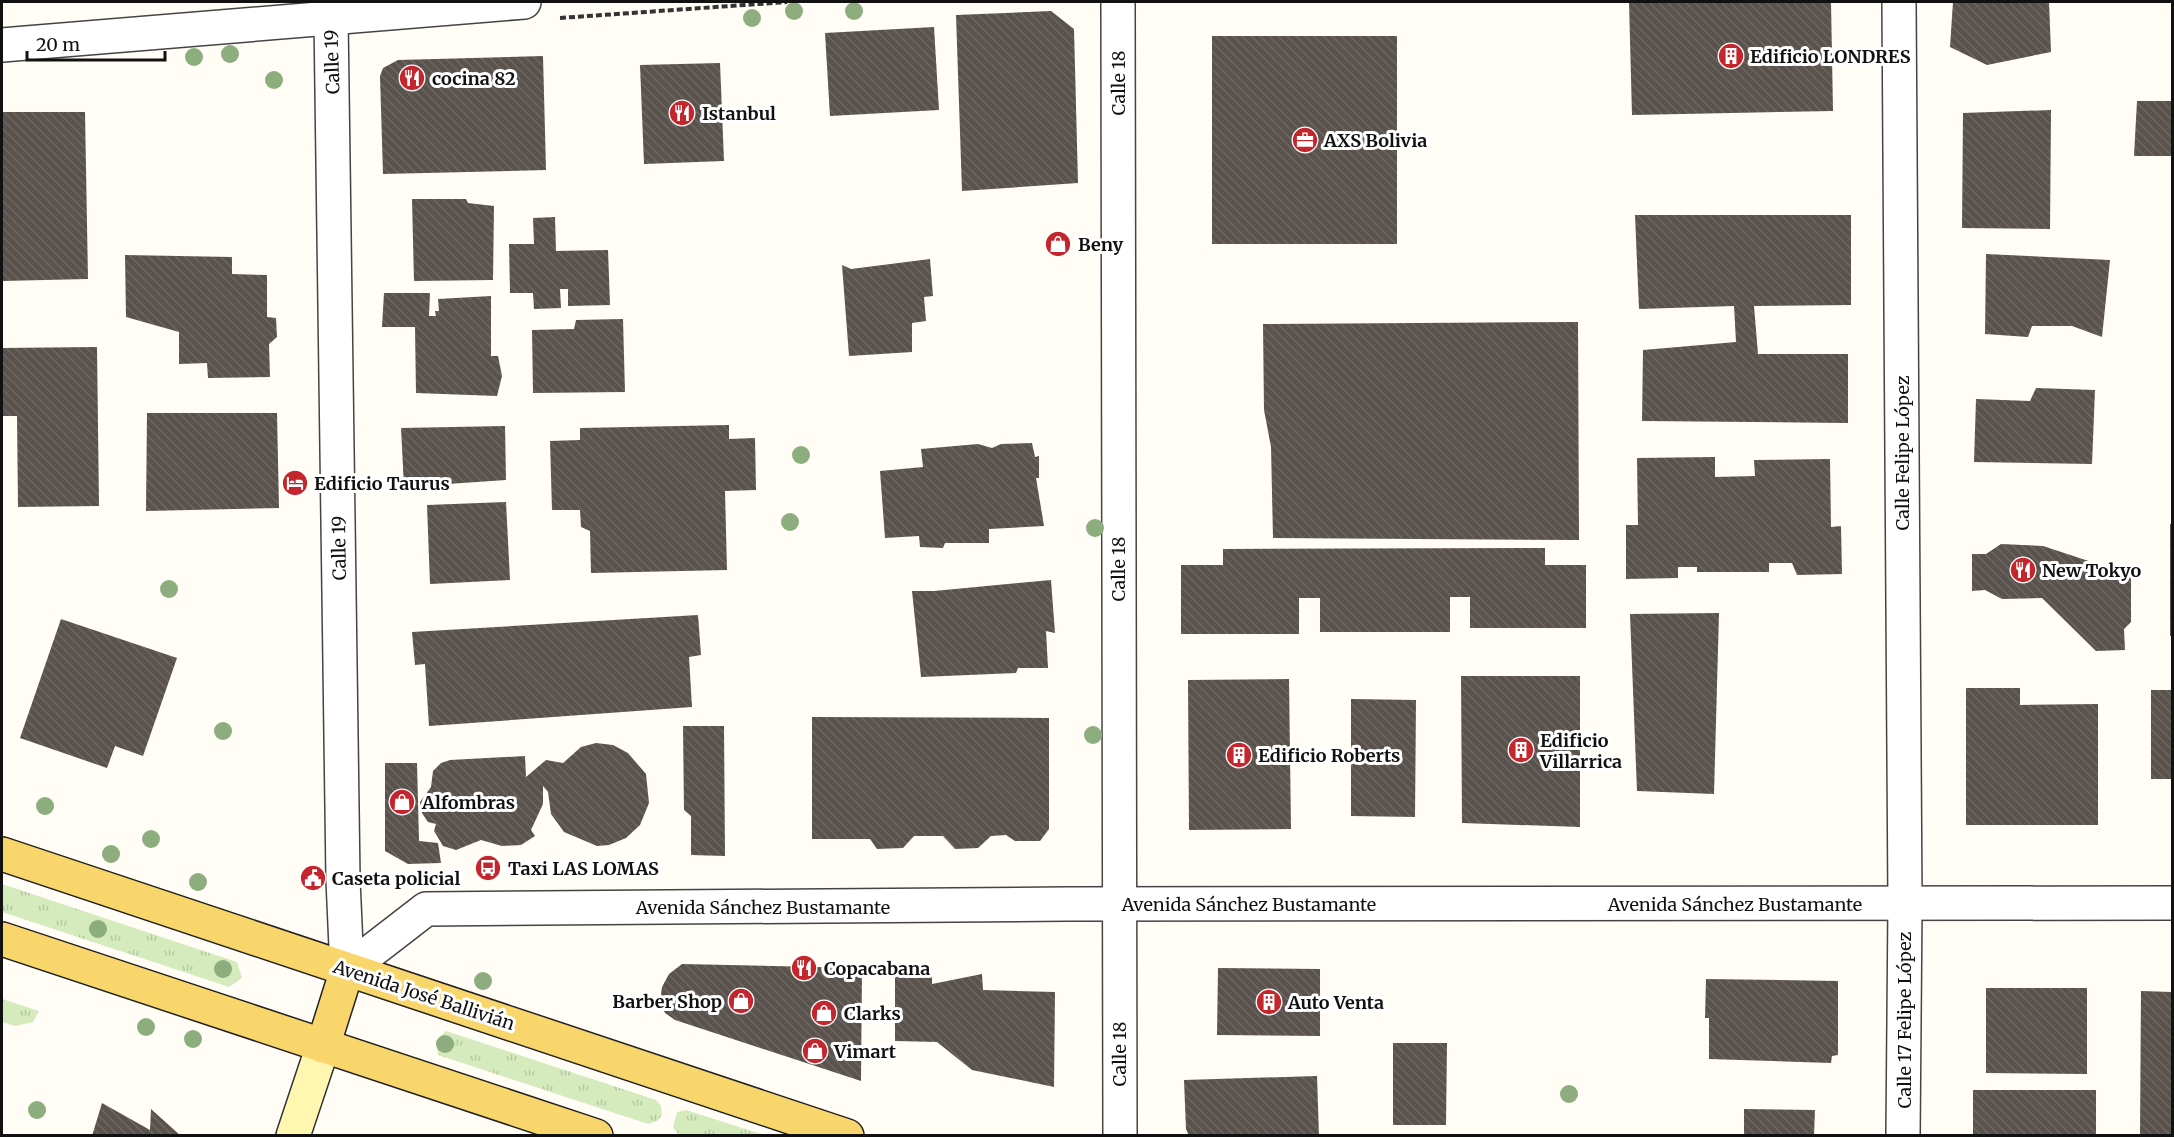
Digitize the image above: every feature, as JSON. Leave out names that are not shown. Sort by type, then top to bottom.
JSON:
[{"type":"main road","name":"Avenida José Ballivián","points":[[2,854],[847,1136]]},
{"type":"main road","points":[[2,939],[596,1136]]},
{"type":"main road","points":[[323,1046],[347,970]]},
{"type":"street","points":[[2,45],[524,2]]},
{"type":"street","name":"Calle 18","points":[[1118,2],[1120,1136]]},
{"type":"street","name":"Calle Felipe López","points":[[1899,2],[1905,904]]},
{"type":"street","name":"Calle 19","points":[[331,18],[343,880],[347,970]]},
{"type":"street","name":"Avenida Sánchez Bustamante","points":[[347,970],[426,909],[1118,904],[2172,903]]},
{"type":"street","name":"Calle 17 Felipe López","points":[[1903,1136],[1905,904]]},
{"type":"street","points":[[293,1136],[323,1046]]},
{"type":"green space","points":[[2,884],[237,962],[242,978],[229,987],[2,912]]},
{"type":"green space","points":[[2,999],[39,1011],[33,1022],[15,1026],[2,1022]]},
{"type":"green space","points":[[446,1031],[656,1100],[661,1106],[662,1115],[657,1121],[648,1124],[438,1055],[436,1041]]},
{"type":"green space","points":[[686,1110],[764,1135],[678,1134],[673,1127],[677,1112]]},
{"type":"building","name":"Edificio LONDRES","points":[[1629,2],[1831,2],[1833,111],[1632,115]]},
{"type":"building","points":[[1953,2],[2049,2],[2051,52],[1987,65],[1950,47]]},
{"type":"building","points":[[1051,11],[1074,29],[1078,183],[962,191],[956,15]]},
{"type":"building","points":[[934,27],[939,110],[830,116],[825,33]]},
{"type":"building","name":"AXS Bolivia","points":[[1212,36],[1397,36],[1397,244],[1212,244]]},
{"type":"building","points":[[543,56],[546,170],[383,174],[380,76],[383,68],[398,60]]},
{"type":"building","name":"Istanbul","points":[[720,63],[724,161],[644,164],[640,65]]},
{"type":"building","points":[[2137,101],[2172,101],[2172,156],[2134,156]]},
{"type":"building","points":[[2051,110],[2050,229],[1962,228],[1963,113]]},
{"type":"building","points":[[2,112],[85,112],[88,279],[2,281]]},
{"type":"building","points":[[412,199],[466,199],[468,203],[494,206],[493,280],[414,281]]},
{"type":"building","points":[[1635,215],[1851,215],[1851,305],[1754,306],[1758,354],[1848,354],[1848,423],[1642,421],[1643,350],[1736,342],[1734,306],[1639,309]]},
{"type":"building","points":[[555,217],[556,251],[608,250],[610,305],[568,306],[568,289],[560,289],[561,308],[534,309],[533,293],[510,293],[509,244],[534,244],[533,218]]},
{"type":"building","points":[[1986,254],[2110,260],[2102,337],[2072,326],[2032,326],[2028,337],[1985,334]]},
{"type":"building","points":[[125,255],[232,257],[232,274],[267,275],[267,317],[276,318],[277,337],[269,344],[270,377],[208,378],[207,363],[179,364],[179,332],[126,317]]},
{"type":"building","points":[[930,259],[933,296],[924,297],[926,321],[912,323],[912,352],[849,356],[842,265],[851,269]]},
{"type":"building","points":[[384,293],[430,293],[429,316],[436,316],[435,311],[439,311],[438,299],[491,296],[491,356],[498,356],[502,376],[497,396],[416,393],[415,327],[382,327]]},
{"type":"building","points":[[623,319],[625,392],[533,393],[532,330],[574,329],[576,320]]},
{"type":"building","points":[[1578,322],[1579,540],[1273,538],[1271,447],[1264,410],[1263,324]]},
{"type":"building","points":[[97,347],[99,506],[18,507],[17,416],[2,416],[2,348]]},
{"type":"building","points":[[2036,388],[2095,390],[2092,464],[1974,462],[1976,399],[2030,401]]},
{"type":"building","points":[[147,413],[277,413],[279,508],[146,511]]},
{"type":"building","points":[[729,425],[729,439],[755,438],[756,490],[725,491],[727,570],[591,573],[590,531],[581,527],[580,510],[552,510],[550,441],[580,440],[580,428]]},
{"type":"building","points":[[505,426],[506,480],[404,487],[401,428]]},
{"type":"building","points":[[1032,443],[1035,457],[1039,456],[1039,478],[1036,478],[1044,526],[989,529],[989,543],[945,543],[943,548],[920,547],[919,536],[885,538],[880,471],[923,467],[921,449],[978,444],[992,448],[1001,444]]},
{"type":"building","points":[[1715,457],[1715,477],[1755,476],[1754,460],[1830,459],[1831,527],[1841,526],[1842,574],[1797,575],[1792,563],[1769,563],[1769,572],[1697,572],[1697,567],[1678,567],[1678,578],[1626,579],[1626,525],[1638,525],[1637,458]]},
{"type":"building","points":[[506,502],[510,580],[430,584],[427,505]]},
{"type":"building","points":[[2170,524],[2172,524],[2172,636],[2170,636]]},
{"type":"building","points":[[2001,544],[2043,546],[2131,575],[2131,622],[2124,629],[2125,650],[2096,651],[2042,598],[2002,599],[1985,590],[1972,591],[1972,554],[1986,554]]},
{"type":"building","points":[[1545,548],[1545,565],[1586,565],[1586,628],[1470,628],[1470,597],[1450,597],[1450,632],[1320,632],[1320,598],[1299,598],[1299,634],[1181,634],[1181,565],[1223,565],[1223,549]]},
{"type":"building","points":[[1051,580],[1055,633],[1046,631],[1048,668],[1018,668],[1016,673],[921,677],[912,591]]},
{"type":"building","points":[[1719,613],[1714,794],[1637,791],[1630,614]]},
{"type":"building","points":[[698,615],[701,655],[689,657],[692,707],[429,726],[425,664],[415,665],[412,632]]},
{"type":"building","points":[[61,619],[177,658],[143,756],[115,746],[107,768],[20,738]]},
{"type":"building","name":"Edificio Villarrica","points":[[1461,676],[1580,676],[1580,827],[1462,823]]},
{"type":"building","name":"Edificio Roberts","points":[[1289,679],[1291,829],[1189,830],[1188,680]]},
{"type":"building","points":[[1966,688],[2020,688],[2020,705],[2098,704],[2098,825],[1966,825]]},
{"type":"building","points":[[2151,690],[2172,690],[2172,779],[2151,779]]},
{"type":"building","points":[[1351,699],[1416,700],[1415,817],[1351,816]]},
{"type":"building","points":[[812,717],[1049,718],[1049,829],[1040,841],[1015,841],[1006,835],[991,836],[978,848],[955,849],[943,836],[914,836],[903,848],[877,849],[870,839],[812,839]]},
{"type":"building","points":[[683,726],[724,726],[725,856],[691,855],[691,816],[684,810]]},
{"type":"building","points":[[596,743],[613,745],[628,753],[646,774],[649,803],[640,825],[626,838],[609,845],[597,846],[564,832],[551,814],[548,792],[543,786],[543,804],[531,830],[535,836],[521,845],[502,846],[481,840],[456,850],[443,846],[434,831],[436,824],[428,822],[422,813],[420,802],[431,787],[433,771],[441,763],[450,760],[525,756],[526,777],[546,760],[563,763],[581,747]]},
{"type":"building","name":"Alfombras","points":[[385,763],[417,763],[419,841],[438,843],[441,863],[408,864],[385,851]]},
{"type":"building","name":"Vimart","points":[[682,964],[862,968],[861,1081],[675,1020],[665,1013],[660,1002],[662,987],[669,974]]},
{"type":"building","name":"Auto Venta","points":[[1218,968],[1320,969],[1320,1036],[1217,1035]]},
{"type":"building","points":[[982,974],[983,990],[1055,992],[1054,1087],[972,1070],[937,1042],[895,1041],[895,976],[932,977],[932,984]]},
{"type":"building","points":[[1706,979],[1838,981],[1838,1055],[1832,1056],[1831,1063],[1709,1059],[1709,1018],[1705,1018]]},
{"type":"building","points":[[1986,988],[2087,988],[2087,1074],[1986,1073]]},
{"type":"building","points":[[2141,991],[2172,992],[2172,1136],[2140,1136]]},
{"type":"building","points":[[1393,1043],[1447,1043],[1446,1125],[1393,1125]]},
{"type":"building","points":[[1317,1076],[1319,1136],[1189,1136],[1186,1129],[1184,1080]]},
{"type":"building","points":[[1973,1090],[2096,1090],[2096,1136],[1973,1136]]},
{"type":"building","points":[[102,1103],[150,1130],[151,1109],[181,1136],[92,1136]]},
{"type":"building","points":[[1744,1109],[1815,1110],[1814,1136],[1744,1136]]},
{"type":"place","name":"Edificio LONDRES","points":[[1731,56]]},
{"type":"place","name":"cocina 82","points":[[412,78]]},
{"type":"place","name":"Istanbul","points":[[682,113]]},
{"type":"place","name":"AXS Bolivia","points":[[1305,140]]},
{"type":"place","name":"Beny","points":[[1058,244]]},
{"type":"place","name":"Edificio Taurus","points":[[295,483]]},
{"type":"place","name":"New Tokyo","points":[[2023,570]]},
{"type":"place","name":"Edificio Villarrica","points":[[1521,750]]},
{"type":"place","name":"Edificio Roberts","points":[[1239,755]]},
{"type":"place","name":"Alfombras","points":[[402,802]]},
{"type":"place","name":"Taxi LAS LOMAS","points":[[488,868]]},
{"type":"place","name":"Caseta policial","points":[[313,878]]},
{"type":"place","name":"Copacabana","points":[[804,968]]},
{"type":"place","name":"Barber Shop","points":[[741,1001]]},
{"type":"place","name":"Auto Venta","points":[[1269,1002]]},
{"type":"place","name":"Clarks","points":[[824,1013]]},
{"type":"place","name":"Vimart","points":[[815,1051]]}]
